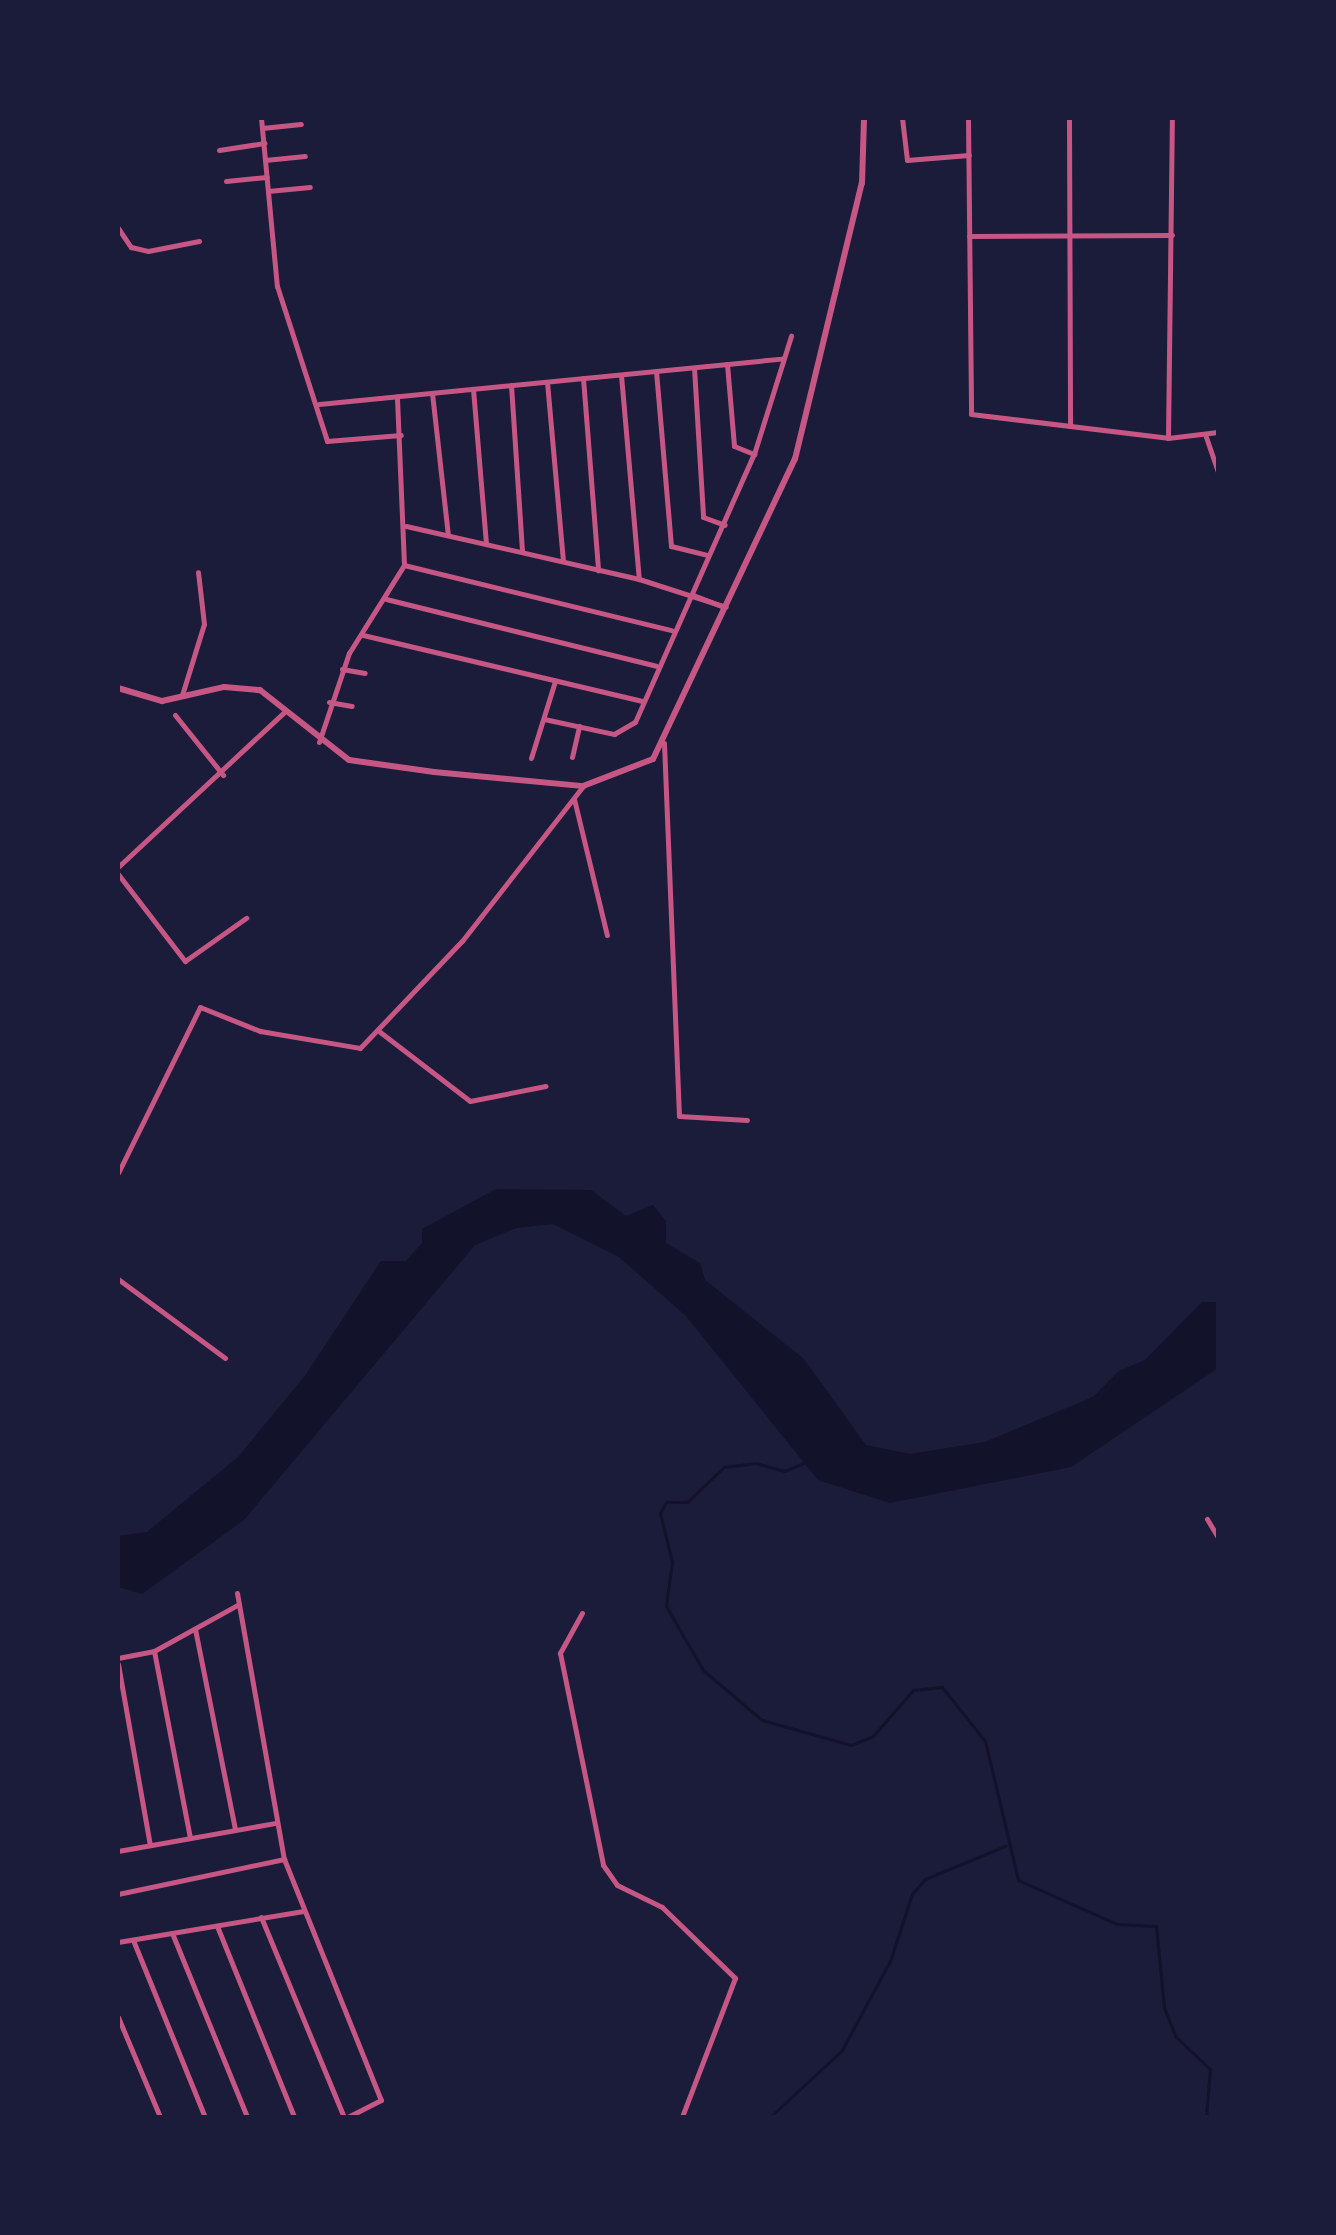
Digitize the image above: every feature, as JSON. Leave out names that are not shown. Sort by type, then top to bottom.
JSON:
[{"type":"street","points":[[261,118],[277,286],[319,404],[327,441],[401,435]]},
{"type":"street","points":[[118,688],[138,699],[260,690],[319,742],[349,760],[583,786],[646,764],[664,743],[795,459],[862,183],[864,118]]},
{"type":"street","points":[[902,118],[907,160],[969,155]]},
{"type":"street","points":[[968,118],[971,414],[1168,438],[1206,437],[1218,432]]},
{"type":"street","points":[[1069,118],[1070,426]]},
{"type":"street","points":[[1168,438],[1172,118]]},
{"type":"street","points":[[262,128],[301,124]]},
{"type":"street","points":[[219,150],[264,143]]},
{"type":"street","points":[[265,160],[305,156]]},
{"type":"street","points":[[226,181],[267,177]]},
{"type":"street","points":[[268,191],[310,187]]},
{"type":"street","points":[[118,228],[131,247],[148,251],[199,241]]},
{"type":"street","points":[[969,236],[1172,235]]},
{"type":"street","points":[[544,719],[622,732],[643,701],[671,630],[693,594],[754,454],[791,336]]},
{"type":"street","points":[[319,404],[782,359]]},
{"type":"street","points":[[727,364],[734,446],[754,454]]},
{"type":"street","points":[[694,368],[703,517],[725,525]]},
{"type":"street","points":[[656,371],[671,546],[708,555]]},
{"type":"street","points":[[621,375],[639,579]]},
{"type":"street","points":[[583,378],[598,570]]},
{"type":"street","points":[[547,382],[563,561]]},
{"type":"street","points":[[511,385],[522,552]]},
{"type":"street","points":[[473,389],[486,543]]},
{"type":"street","points":[[432,393],[448,535]]},
{"type":"street","points":[[319,742],[329,702],[342,669],[404,565],[406,526],[397,396]]},
{"type":"street","points":[[1206,437],[1218,472]]},
{"type":"street","points":[[406,526],[639,579],[693,594],[726,608]]},
{"type":"street","points":[[404,565],[671,630]]},
{"type":"street","points":[[182,695],[204,624],[198,572]]},
{"type":"street","points":[[386,599],[656,666]]},
{"type":"street","points":[[363,635],[643,701]]},
{"type":"street","points":[[342,669],[365,673]]},
{"type":"street","points":[[531,758],[555,681]]},
{"type":"street","points":[[329,702],[352,706]]},
{"type":"street","points":[[118,867],[223,775],[285,711]]},
{"type":"street","points":[[175,715],[223,775]]},
{"type":"street","points":[[572,757],[579,726]]},
{"type":"street","points":[[664,743],[679,1116],[747,1120]]},
{"type":"street","points":[[118,1173],[200,1007],[260,1031],[355,1049],[380,1032],[583,786]]},
{"type":"street","points":[[574,798],[607,935]]},
{"type":"street","points":[[118,874],[185,961],[246,918]]},
{"type":"street","points":[[380,1032],[470,1101],[546,1086]]},
{"type":"street","points":[[118,1279],[225,1358]]},
{"type":"street","points":[[1207,1519],[1218,1537]]},
{"type":"street","points":[[237,1593],[275,1823],[284,1859],[381,2100],[345,2117],[261,1917]]},
{"type":"street","points":[[118,1658],[154,1651],[239,1604]]},
{"type":"street","points":[[582,1613],[560,1653],[603,1865],[617,1885],[662,1907],[735,1978],[682,2117]]},
{"type":"street","points":[[195,1629],[235,1829]]},
{"type":"street","points":[[154,1651],[190,1838]]},
{"type":"street","points":[[118,1664],[150,1845]]},
{"type":"street","points":[[118,1851],[275,1823]]},
{"type":"street","points":[[118,1894],[284,1859]]},
{"type":"street","points":[[118,1942],[303,1911]]},
{"type":"street","points":[[217,1926],[294,2117]]},
{"type":"street","points":[[172,1933],[247,2117]]},
{"type":"street","points":[[133,1940],[205,2117]]},
{"type":"street","points":[[118,2017],[160,2117]]},
{"type":"shaded area","points":[[496,1189],[591,1190],[626,1216],[653,1205],[666,1221],[666,1243],[700,1263],[705,1280],[804,1359],[866,1445],[910,1454],[985,1442],[1093,1397],[1119,1371],[1145,1360],[1202,1302],[1218,1302],[1218,1368],[1071,1467],[890,1503],[818,1480],[686,1316],[619,1257],[553,1224],[516,1228],[475,1245],[244,1520],[142,1594],[118,1587],[118,1536],[147,1532],[238,1457],[304,1377],[381,1261],[406,1261],[422,1243],[422,1229]]},
{"type":"waterway","points":[[806,1462],[785,1471],[756,1463],[724,1467],[687,1502],[666,1502],[660,1513],[672,1562],[666,1606],[703,1670],[762,1720],[851,1745],[873,1736],[913,1690],[942,1687],[985,1741],[1018,1880],[1117,1924],[1156,1926],[1164,2008],[1176,2037],[1210,2069],[1206,2117]]},
{"type":"waterway","points":[[770,2117],[842,2050],[890,1961],[912,1894],[925,1879],[1005,1846]]}]
